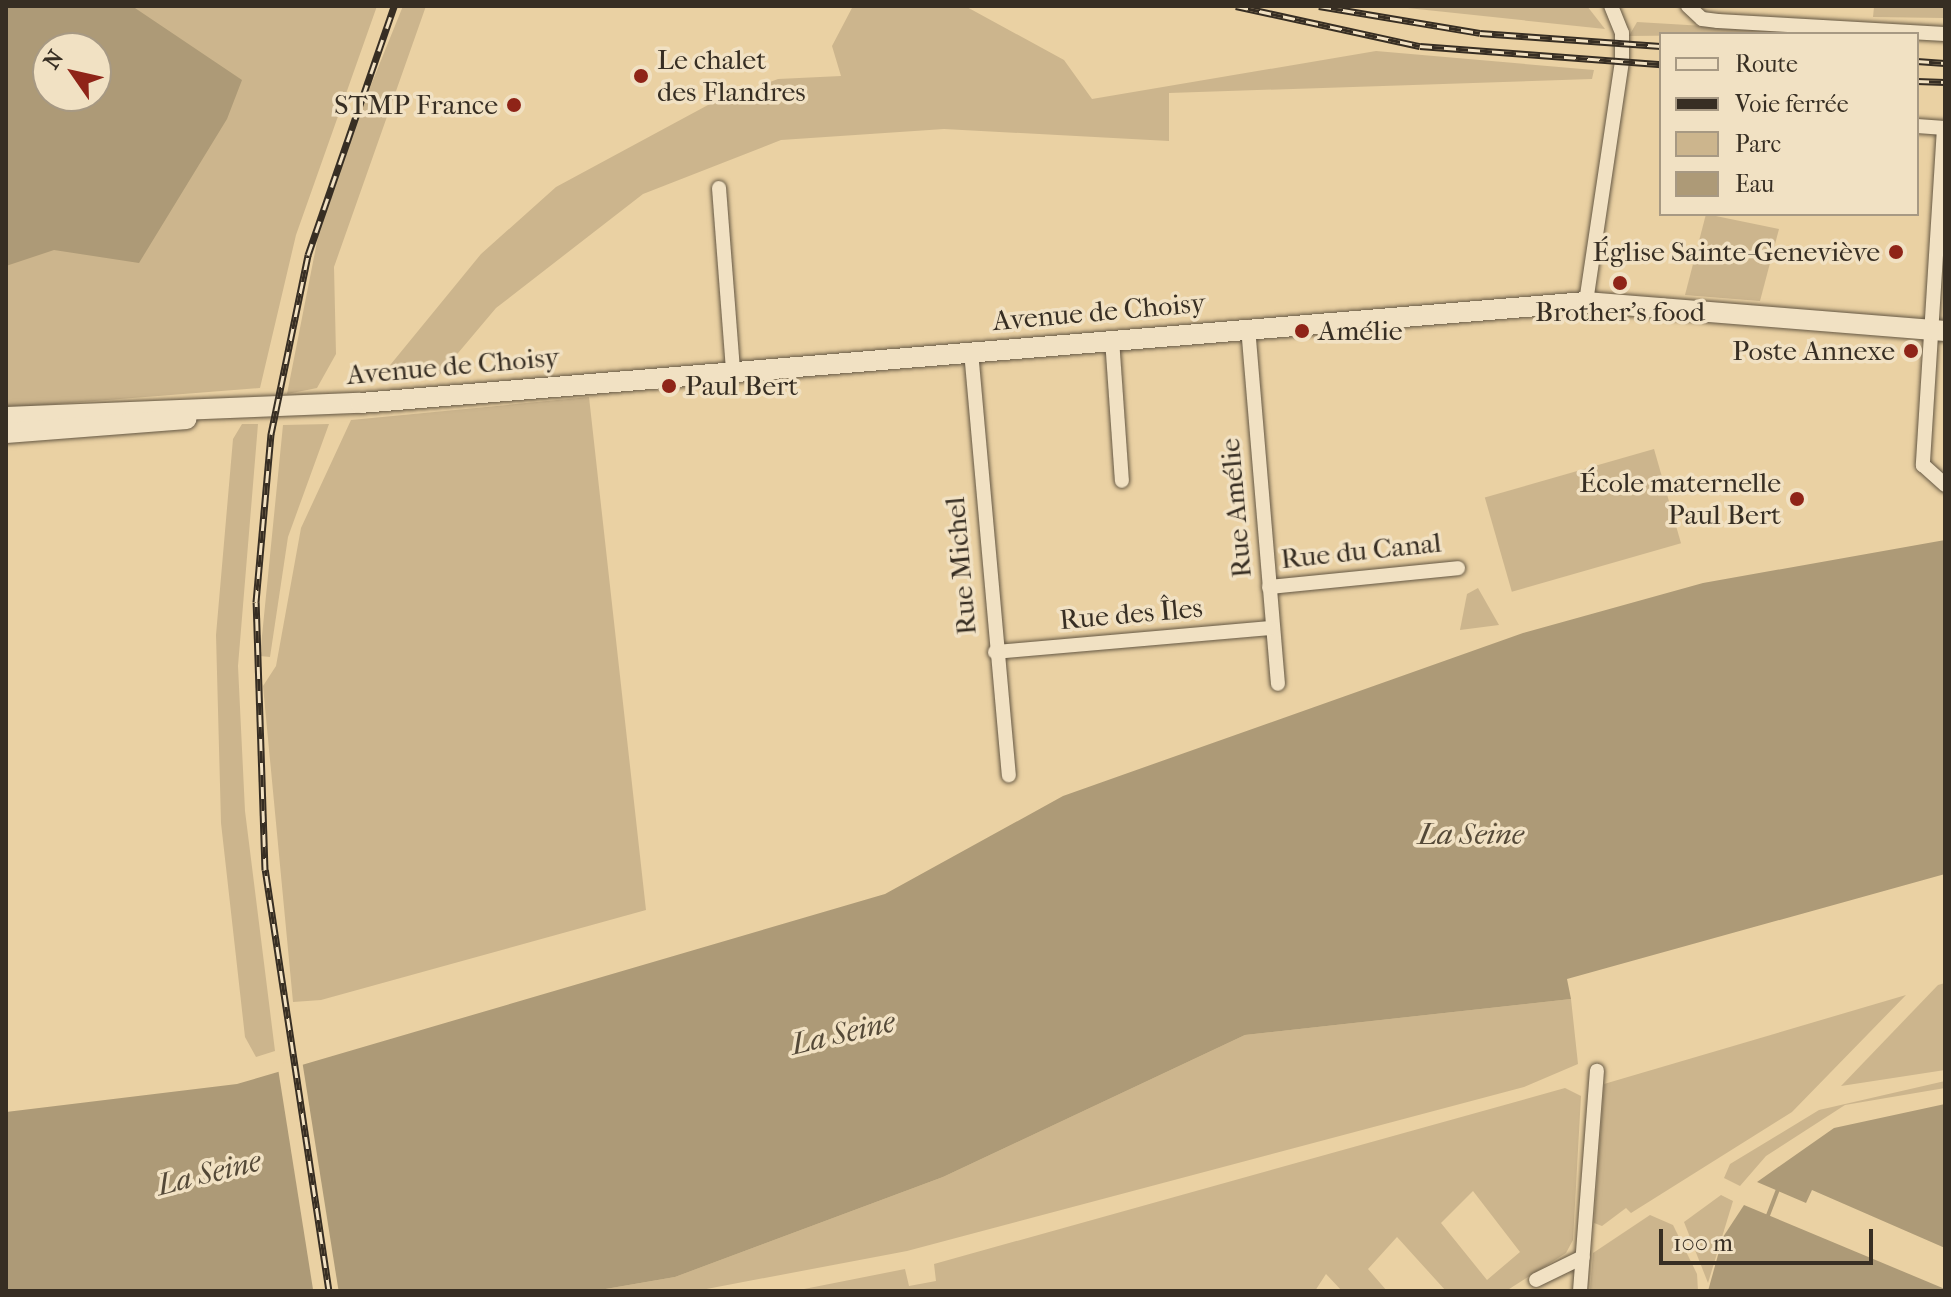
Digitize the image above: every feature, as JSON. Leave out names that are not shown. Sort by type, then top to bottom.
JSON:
[{"type":"main road","name":"Avenue de Choisy","points":[[6,433],[733,369],[1586,302],[1937,330]]},
{"type":"main road","name":"Avenue de Choisy","points":[[6,417],[193,405],[257,409]]},
{"type":"street","points":[[1586,302],[1622,62],[1622,33],[1611,6]]},
{"type":"street","points":[[1688,6],[1702,19],[1718,21],[1910,32]]},
{"type":"street","points":[[1919,33],[1945,34]]},
{"type":"street","points":[[1919,126],[1944,128],[1936,242],[1937,330],[1923,465],[1945,485]]},
{"type":"street","points":[[719,188],[733,369]]},
{"type":"street","name":"Rue Amélie","points":[[1248,327],[1278,684]]},
{"type":"street","points":[[1112,339],[1122,481]]},
{"type":"street","name":"Rue Michel","points":[[971,351],[995,652],[1009,775]]},
{"type":"street","name":"Rue du Canal","points":[[1269,587],[1458,568]]},
{"type":"street","name":"Rue des Îles","points":[[995,652],[1272,628]]},
{"type":"street","points":[[1580,1291],[1597,1071]]},
{"type":"street","points":[[1536,1280],[1583,1257]]},
{"type":"green space","points":[[6,6],[377,6],[296,235],[260,388],[6,408]]},
{"type":"green space","points":[[403,6],[426,6],[334,267],[336,354],[317,388],[287,394],[326,196]]},
{"type":"green space","points":[[853,6],[965,6],[1064,60],[1092,99],[1376,51],[1594,70],[1592,79],[1169,93],[1169,141],[944,129],[781,140],[643,194],[496,308],[437,378],[382,375],[481,254],[556,187],[708,105],[778,79],[841,76],[832,46]]},
{"type":"green space","points":[[1395,6],[1587,6],[1605,29],[1398,7]]},
{"type":"green space","points":[[1945,6],[1945,27],[1943,18],[1873,17],[1874,7]]},
{"type":"green space","points":[[1637,22],[1804,32],[1659,32],[1659,36],[1629,36]]},
{"type":"green space","points":[[1705,216],[1779,229],[1760,301],[1685,295]]},
{"type":"green space","points":[[589,397],[646,910],[321,1000],[293,1002],[263,686],[276,666],[301,528],[351,420]]},
{"type":"green space","points":[[242,424],[258,424],[238,666],[245,811],[275,1051],[256,1057],[245,1037],[221,823],[216,635],[233,439]]},
{"type":"green space","points":[[329,424],[288,537],[270,657],[260,656],[283,425]]},
{"type":"green space","points":[[1654,449],[1681,543],[1512,592],[1485,498]]},
{"type":"green space","points":[[1478,588],[1499,625],[1460,630],[1467,594]]},
{"type":"green space","points":[[1945,983],[1945,1070],[1841,1086],[1938,985]]},
{"type":"green space","points":[[1906,995],[1792,1112],[1631,1213],[1626,1208],[1602,1226],[1594,1223],[1604,1084]]},
{"type":"green space","points":[[1571,999],[1578,1064],[1524,1087],[907,1251],[696,1291],[594,1291],[675,1277],[943,1177],[1245,1035]]},
{"type":"green space","points":[[1945,1081],[1945,1088],[1845,1105],[1766,1156],[1740,1186],[1724,1178],[1730,1164],[1819,1110]]},
{"type":"green space","points":[[1565,1088],[1581,1096],[1573,1240],[1566,1253],[1506,1291],[1446,1291],[1397,1237],[1368,1269],[1387,1291],[1342,1291],[1326,1274],[1315,1291],[794,1291],[905,1269],[909,1286],[936,1281],[934,1264]],"holes":[[[1473,1191],[1520,1252],[1487,1280],[1441,1223]]]},
{"type":"green space","points":[[1721,1195],[1733,1201],[1708,1283],[1684,1222]]},
{"type":"green space","points":[[1650,1215],[1673,1225],[1697,1274],[1698,1291],[1590,1291],[1593,1253]]},
{"type":"water","points":[[6,6],[132,6],[242,80],[227,119],[139,263],[54,250],[6,266]]},
{"type":"water","name":"La Seine","points":[[1945,540],[1945,874],[1567,979],[1571,999],[1245,1035],[943,1177],[675,1277],[594,1291],[6,1291],[6,1112],[237,1084],[885,894],[1063,796],[1523,633],[1703,583]]},
{"type":"water","points":[[1945,1104],[1945,1248],[1812,1190],[1806,1203],[1757,1182],[1834,1128]]},
{"type":"water","points":[[1744,1205],[1945,1291],[1708,1291],[1723,1237]]},
{"type":"pier","points":[[302,1060],[339,1291],[313,1291],[277,1064]]},
{"type":"waterway","points":[[1767,1218],[1778,1189]]},
{"type":"railway","points":[[329,1291],[265,870],[256,602],[271,434],[308,255],[394,6]]},
{"type":"railway","points":[[1236,6],[1420,46],[1659,64]]},
{"type":"railway","points":[[1319,6],[1480,33],[1659,46]]},
{"type":"railway","points":[[1919,61],[1945,63]]},
{"type":"railway","points":[[1919,81],[1945,82]]},
{"type":"place","name":"Le chalet des Flandres","points":[[641,76]]},
{"type":"place","name":"STMP France","points":[[514,105]]},
{"type":"place","name":"Église Sainte-Geneviève","points":[[1896,252]]},
{"type":"place","name":"Brother's food","points":[[1620,283]]},
{"type":"place","name":"Amélie","points":[[1302,331]]},
{"type":"place","name":"Poste Annexe","points":[[1911,351]]},
{"type":"place","name":"Paul Bert","points":[[669,386]]},
{"type":"place","name":"École maternelle Paul Bert","points":[[1797,499]]}]
